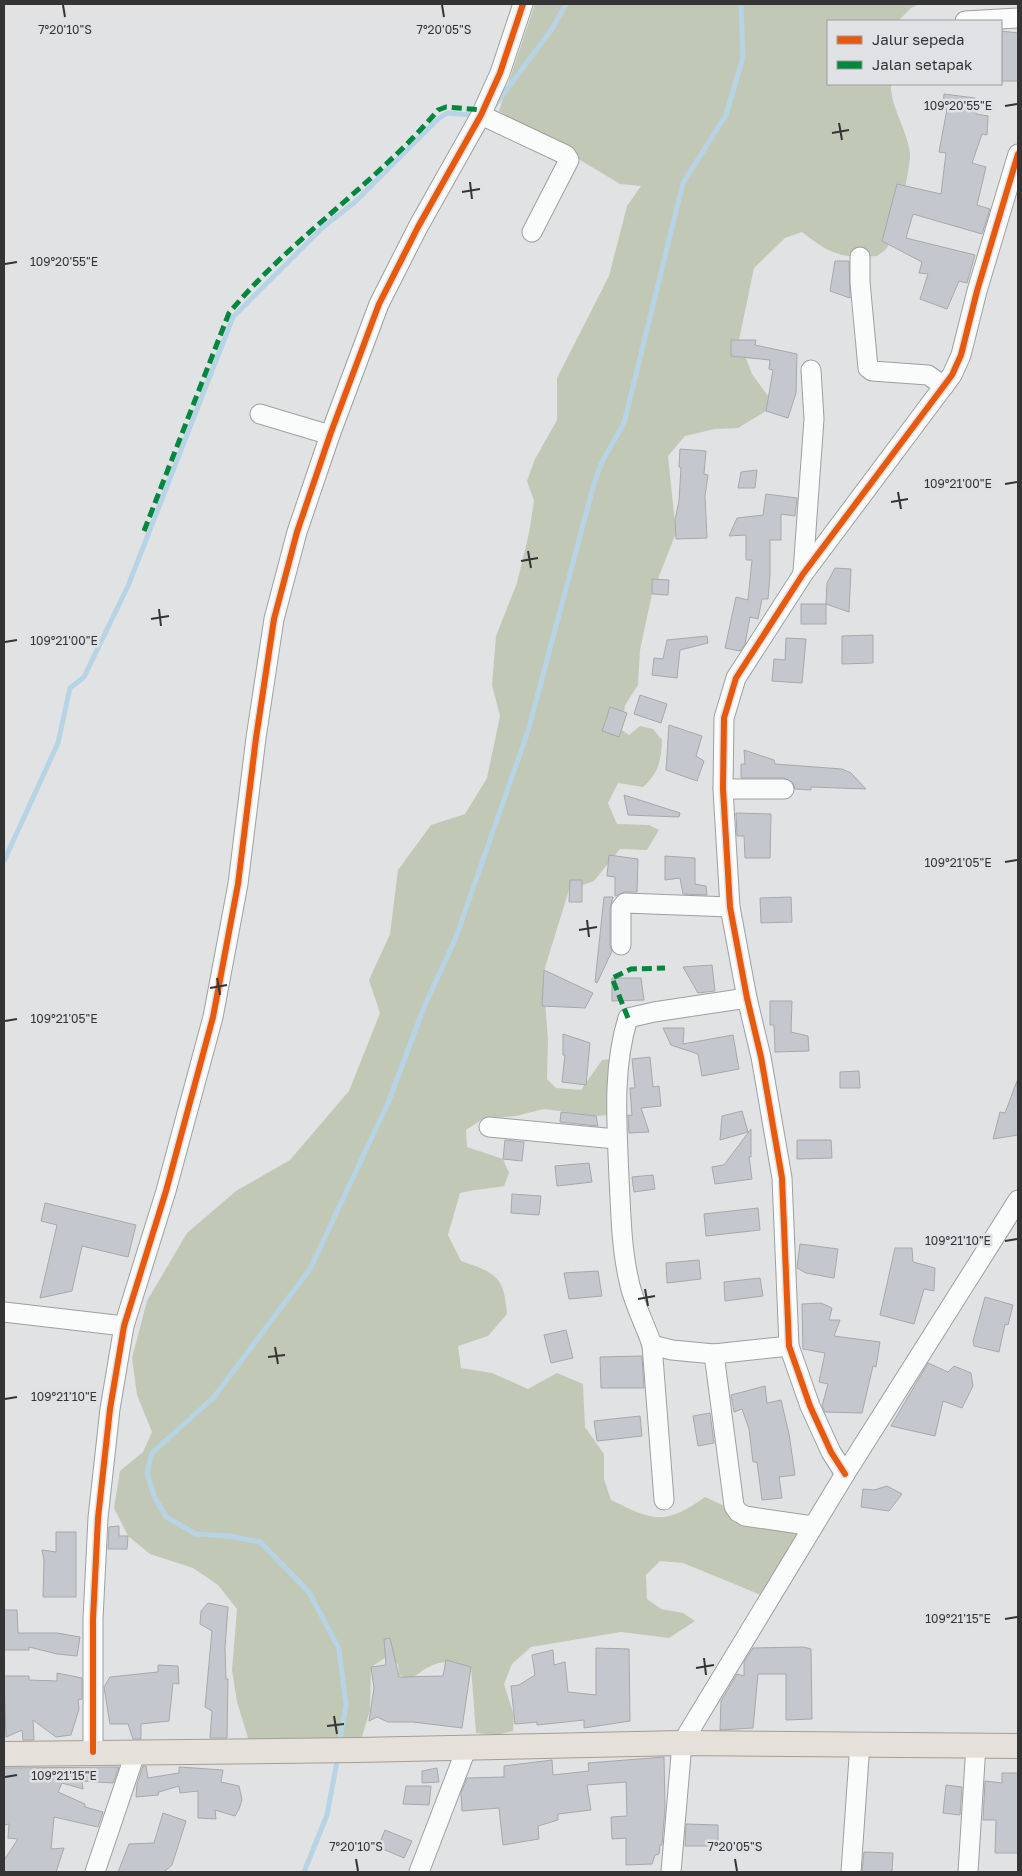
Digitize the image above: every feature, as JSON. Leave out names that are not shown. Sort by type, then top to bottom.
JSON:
[{"type":"main road","points":[[4,1754],[136,1751],[305,1751],[682,1742],[1018,1746]]},
{"type":"street","points":[[93,1752],[93,1619],[98,1518],[110,1409],[124,1326],[166,1191],[212,1017],[238,884],[256,738],[274,619],[297,532],[330,435],[379,304],[418,227],[481,115],[500,73],[523,4]]},
{"type":"street","points":[[983,20],[1018,18]]},
{"type":"street","points":[[481,115],[566,155],[570,160],[532,232]]},
{"type":"street","points":[[845,1474],[831,1452],[810,1406],[789,1346],[782,1178],[761,1057],[747,998],[730,907],[723,789],[724,718],[736,678],[803,574],[944,386],[961,355],[977,292],[1018,154]]},
{"type":"street","points":[[860,257],[860,282],[868,368],[872,371],[928,375],[944,386]]},
{"type":"street","points":[[803,574],[813,428],[811,370]]},
{"type":"street","points":[[260,414],[330,435]]},
{"type":"street","points":[[723,789],[784,789]]},
{"type":"street","points":[[621,945],[622,908],[625,903],[730,907]]},
{"type":"street","points":[[664,1500],[652,1345],[629,1281],[623,1234],[616,1139],[618,1074],[623,1033],[628,1018],[654,1012],[747,998]]},
{"type":"street","points":[[489,1127],[616,1139]]},
{"type":"street","points":[[671,1872],[682,1742],[845,1474],[1018,1200]]},
{"type":"street","points":[[4,1312],[124,1326]]},
{"type":"street","points":[[652,1345],[672,1350],[714,1354],[789,1346]]},
{"type":"street","points":[[714,1354],[734,1506],[738,1512],[745,1516],[814,1526]]},
{"type":"street","points":[[851,1872],[860,1743]]},
{"type":"street","points":[[968,1872],[976,1745]]},
{"type":"street","points":[[419,1872],[467,1747]]},
{"type":"street","points":[[95,1872],[136,1751]]},
{"type":"green space","points":[[535,4],[919,4],[911,8],[899,20],[827,20],[827,85],[891,85],[893,101],[906,135],[910,160],[906,185],[895,229],[888,246],[877,256],[854,257],[829,250],[802,232],[785,238],[754,268],[739,340],[752,374],[768,396],[766,411],[738,428],[715,429],[685,436],[668,456],[676,533],[652,594],[640,650],[638,685],[625,705],[622,730],[629,735],[640,726],[653,729],[662,740],[661,754],[656,772],[643,787],[618,783],[608,803],[617,824],[649,825],[659,830],[647,850],[620,849],[594,881],[569,890],[543,974],[548,1040],[547,1079],[556,1088],[581,1090],[602,1060],[610,1059],[609,1115],[596,1116],[544,1109],[516,1116],[483,1119],[466,1130],[467,1147],[503,1159],[509,1173],[504,1186],[460,1193],[448,1235],[461,1261],[483,1269],[496,1278],[506,1301],[507,1314],[488,1336],[458,1346],[461,1368],[492,1373],[528,1389],[557,1373],[583,1384],[585,1427],[604,1454],[604,1479],[611,1500],[649,1516],[659,1517],[679,1513],[705,1497],[738,1512],[810,1532],[761,1595],[683,1563],[660,1561],[646,1575],[647,1599],[661,1609],[683,1613],[695,1621],[669,1638],[621,1632],[531,1647],[512,1664],[504,1684],[514,1716],[513,1731],[497,1735],[476,1733],[471,1667],[446,1662],[434,1664],[412,1678],[399,1675],[398,1664],[385,1658],[371,1667],[370,1710],[358,1750],[252,1751],[237,1702],[232,1670],[237,1609],[218,1585],[193,1568],[150,1554],[128,1536],[114,1508],[120,1471],[143,1452],[152,1432],[137,1395],[132,1358],[147,1301],[187,1233],[236,1191],[290,1160],[349,1091],[380,1013],[369,980],[390,934],[398,870],[431,825],[465,814],[487,778],[500,716],[492,685],[496,636],[517,583],[529,533],[534,501],[527,481],[535,459],[557,420],[557,378],[609,276],[627,206],[641,186],[620,184],[499,111]]},
{"type":"building","points":[[1002,31],[1018,33],[1018,81],[1002,81]]},
{"type":"building","points":[[944,94],[975,98],[976,114],[988,116],[987,135],[982,134],[972,163],[986,167],[977,205],[990,209],[982,234],[913,214],[906,238],[975,255],[967,283],[959,281],[947,309],[920,299],[928,274],[919,273],[922,262],[882,241],[897,184],[941,194],[946,153],[939,152],[947,109],[943,109]]},
{"type":"building","points":[[835,261],[849,261],[850,298],[830,291]]},
{"type":"building","points":[[731,340],[756,340],[755,345],[797,354],[796,393],[788,418],[766,411],[773,370],[769,369],[770,360],[731,356]]},
{"type":"building","points":[[680,449],[706,451],[704,474],[708,475],[705,496],[707,538],[676,539],[675,520],[679,501],[681,468],[679,467]]},
{"type":"building","points":[[757,470],[755,488],[738,488],[741,472]]},
{"type":"building","points":[[766,494],[797,498],[795,516],[781,514],[781,540],[770,540],[768,599],[762,599],[758,619],[750,617],[745,644],[740,651],[725,648],[736,597],[748,600],[752,560],[746,560],[746,535],[729,536],[737,518],[763,515]]},
{"type":"building","points":[[835,568],[851,569],[849,612],[826,604],[827,583]]},
{"type":"building","points":[[652,579],[669,580],[668,595],[652,594]]},
{"type":"building","points":[[801,604],[826,604],[826,624],[801,624]]},
{"type":"building","points":[[873,635],[873,663],[842,664],[842,636]]},
{"type":"building","points":[[707,636],[708,643],[680,650],[677,678],[652,675],[654,658],[663,659],[667,640]]},
{"type":"building","points":[[786,638],[806,639],[802,683],[772,681],[774,659],[785,660]]},
{"type":"building","points":[[640,695],[667,704],[661,723],[634,714]]},
{"type":"building","points":[[610,707],[627,713],[619,737],[602,731]]},
{"type":"building","points":[[669,725],[702,736],[696,756],[704,761],[697,781],[666,770]]},
{"type":"building","points":[[744,750],[774,760],[775,764],[842,769],[851,773],[866,789],[811,787],[811,790],[795,789],[793,783],[784,778],[741,778],[741,764],[745,764]]},
{"type":"building","points":[[624,795],[680,813],[679,817],[628,815]]},
{"type":"building","points":[[736,813],[771,814],[770,858],[745,858],[744,836],[737,836]]},
{"type":"building","points":[[609,855],[638,859],[637,892],[625,892],[615,896],[615,877],[607,876]]},
{"type":"building","points":[[665,856],[695,858],[695,884],[706,886],[707,895],[683,894],[680,878],[665,880]]},
{"type":"building","points":[[570,880],[582,880],[582,902],[569,902]]},
{"type":"building","points":[[604,897],[613,897],[610,908],[610,945],[612,951],[597,983],[595,982]]},
{"type":"building","points":[[791,897],[792,922],[761,923],[760,898]]},
{"type":"building","points":[[712,965],[715,991],[698,993],[683,967]]},
{"type":"building","points":[[544,970],[593,993],[585,1008],[542,1006]]},
{"type":"building","points":[[612,978],[641,978],[644,1000],[612,1001]]},
{"type":"building","points":[[770,1001],[792,1001],[791,1032],[808,1036],[809,1051],[775,1052],[774,1025],[770,1025]]},
{"type":"building","points":[[663,1028],[684,1028],[683,1044],[733,1035],[739,1069],[702,1076],[698,1054],[671,1045]]},
{"type":"building","points":[[563,1034],[590,1043],[586,1085],[562,1082],[565,1055],[563,1055]]},
{"type":"building","points":[[650,1057],[653,1087],[659,1086],[661,1106],[641,1108],[649,1132],[629,1133],[628,1115],[632,1116],[630,1088],[635,1088],[632,1059]]},
{"type":"building","points":[[859,1071],[860,1088],[840,1088],[840,1072]]},
{"type":"building","points":[[1017,1081],[1018,1135],[993,1139],[1000,1112],[1005,1113]]},
{"type":"building","points":[[742,1111],[748,1132],[720,1140],[722,1116]]},
{"type":"building","points":[[561,1112],[596,1116],[598,1126],[560,1122]]},
{"type":"building","points":[[751,1129],[751,1157],[749,1157],[752,1179],[715,1184],[712,1167],[724,1165]]},
{"type":"building","points":[[505,1140],[524,1142],[522,1161],[503,1159]]},
{"type":"building","points":[[797,1140],[831,1140],[832,1158],[797,1159]]},
{"type":"building","points":[[589,1163],[592,1182],[557,1186],[555,1166]]},
{"type":"building","points":[[653,1175],[655,1189],[634,1192],[632,1177]]},
{"type":"building","points":[[512,1194],[541,1196],[539,1215],[511,1213]]},
{"type":"building","points":[[45,1203],[136,1225],[128,1257],[82,1246],[72,1291],[40,1298],[57,1225],[41,1221]]},
{"type":"building","points":[[758,1208],[760,1230],[706,1236],[704,1214]]},
{"type":"building","points":[[800,1244],[838,1249],[834,1278],[806,1273],[797,1268]]},
{"type":"building","points":[[895,1248],[912,1248],[913,1262],[935,1268],[934,1291],[924,1289],[914,1324],[880,1315]]},
{"type":"building","points":[[699,1260],[701,1279],[667,1283],[666,1263]]},
{"type":"building","points":[[598,1271],[602,1296],[569,1299],[564,1273]]},
{"type":"building","points":[[760,1278],[763,1296],[725,1301],[724,1282]]},
{"type":"building","points":[[985,1297],[1013,1305],[1008,1325],[1005,1324],[999,1352],[974,1346],[973,1341]]},
{"type":"building","points":[[821,1303],[832,1308],[829,1320],[840,1320],[834,1336],[880,1342],[876,1367],[873,1366],[862,1413],[825,1412],[822,1406],[828,1384],[819,1382],[825,1353],[803,1349],[802,1304]]},
{"type":"building","points":[[566,1330],[573,1358],[551,1363],[544,1335]]},
{"type":"building","points":[[642,1356],[644,1388],[601,1388],[600,1357]]},
{"type":"building","points":[[928,1363],[948,1372],[954,1366],[971,1373],[973,1386],[962,1408],[943,1401],[935,1436],[891,1426]]},
{"type":"building","points":[[765,1386],[767,1403],[781,1400],[789,1434],[795,1475],[779,1477],[782,1498],[762,1500],[757,1462],[753,1462],[749,1429],[742,1409],[734,1412],[731,1395]]},
{"type":"building","points":[[710,1413],[714,1443],[698,1446],[693,1416]]},
{"type":"building","points":[[640,1416],[642,1436],[597,1441],[594,1421]]},
{"type":"building","points":[[887,1486],[902,1494],[889,1511],[861,1507],[863,1489],[874,1490]]},
{"type":"building","points":[[119,1526],[119,1536],[128,1536],[127,1549],[108,1549],[109,1527]]},
{"type":"building","points":[[56,1532],[76,1532],[76,1597],[43,1597],[44,1560],[42,1550],[56,1552]]},
{"type":"building","points":[[208,1603],[228,1607],[225,1648],[226,1679],[228,1679],[227,1738],[210,1738],[212,1711],[205,1707],[212,1631],[200,1624],[201,1611]]},
{"type":"building","points":[[4,1610],[17,1610],[18,1633],[57,1633],[80,1637],[77,1656],[57,1654],[29,1647],[29,1650],[4,1650]]},
{"type":"building","points":[[390,1638],[399,1677],[443,1676],[446,1660],[471,1667],[462,1728],[413,1722],[388,1722],[377,1717],[369,1721],[374,1688],[371,1667],[386,1665],[384,1639]]},
{"type":"building","points":[[804,1647],[811,1649],[812,1719],[786,1720],[786,1674],[758,1674],[753,1728],[720,1730],[721,1701],[737,1674],[744,1676],[744,1662],[753,1648]]},
{"type":"building","points":[[596,1648],[629,1649],[630,1721],[584,1728],[584,1720],[537,1725],[537,1722],[515,1724],[511,1686],[519,1685],[535,1675],[532,1655],[553,1650],[554,1665],[565,1662],[568,1692],[596,1695]]},
{"type":"building","points":[[158,1665],[178,1666],[179,1684],[173,1683],[169,1721],[141,1724],[141,1739],[133,1739],[128,1724],[110,1724],[104,1687],[110,1677],[158,1672]]},
{"type":"building","points":[[57,1673],[82,1678],[82,1699],[78,1700],[79,1709],[71,1735],[56,1737],[33,1720],[34,1740],[23,1740],[22,1730],[6,1737],[4,1676],[29,1676],[29,1680],[57,1681]]},
{"type":"building","points":[[664,1757],[665,1807],[662,1845],[660,1845],[659,1854],[655,1855],[652,1864],[626,1865],[626,1838],[612,1839],[611,1817],[627,1816],[626,1782],[587,1785],[591,1810],[558,1814],[558,1820],[538,1826],[539,1839],[503,1845],[499,1808],[462,1811],[461,1793],[467,1778],[504,1777],[504,1766],[552,1760],[553,1775],[589,1771],[588,1763]]},
{"type":"building","points":[[143,1766],[146,1766],[148,1778],[179,1773],[179,1767],[223,1770],[221,1782],[239,1786],[242,1800],[239,1809],[235,1816],[215,1810],[216,1819],[198,1818],[198,1791],[180,1793],[179,1786],[159,1792],[158,1795],[136,1797],[137,1784]]},
{"type":"building","points":[[119,1767],[113,1783],[82,1781],[83,1789],[62,1783],[58,1792],[85,1804],[85,1807],[103,1812],[98,1827],[54,1817],[51,1849],[64,1848],[56,1872],[4,1872],[4,1860],[18,1839],[8,1838],[9,1824],[4,1825],[4,1768]]},
{"type":"building","points":[[437,1768],[439,1782],[422,1783],[422,1771]]},
{"type":"building","points":[[1002,1773],[1018,1773],[1018,1853],[995,1853],[996,1820],[983,1820],[985,1781],[1002,1783]]},
{"type":"building","points":[[946,1785],[962,1787],[960,1815],[943,1813]]},
{"type":"building","points":[[406,1786],[431,1786],[429,1805],[403,1804]]},
{"type":"building","points":[[163,1813],[186,1821],[172,1865],[164,1872],[118,1872],[129,1844],[154,1843]]},
{"type":"building","points":[[686,1824],[718,1825],[718,1846],[685,1846]]},
{"type":"building","points":[[385,1830],[412,1841],[404,1858],[378,1847]]},
{"type":"building","points":[[864,1852],[893,1853],[892,1872],[862,1872]]},
{"type":"waterway","points":[[493,108],[552,29],[566,4]]},
{"type":"waterway","points":[[339,1745],[346,1705],[339,1649],[309,1592],[260,1542],[230,1536],[196,1534],[166,1517],[154,1496],[147,1473],[152,1453],[214,1397],[310,1269],[388,1103],[424,1007],[455,940],[528,731],[595,480],[603,460],[624,423],[683,183],[726,115],[743,57],[741,4]]},
{"type":"waterway","points":[[4,861],[58,743],[70,688],[84,677],[128,586],[233,317],[322,228],[355,202],[438,119],[447,113],[471,115]]},
{"type":"waterway","points":[[304,1872],[327,1815],[338,1756]]},
{"type":"marked path","points":[[144,531],[229,313],[279,260],[387,163],[438,110],[446,107],[483,110]]},
{"type":"marked path","points":[[628,1018],[612,978],[631,969],[665,968]]},
{"type":"cycle path","points":[[93,1752],[93,1619],[98,1518],[110,1409],[124,1326],[166,1191],[213,1017],[238,884],[256,738],[274,619],[297,532],[330,435],[379,304],[418,227],[481,115],[500,73],[523,4]]},
{"type":"cycle path","points":[[845,1474],[831,1452],[810,1406],[789,1346],[782,1178],[761,1057],[747,998],[730,907],[723,789],[724,718],[736,678],[803,574],[952,375],[961,355],[977,291],[1018,154]]}]
